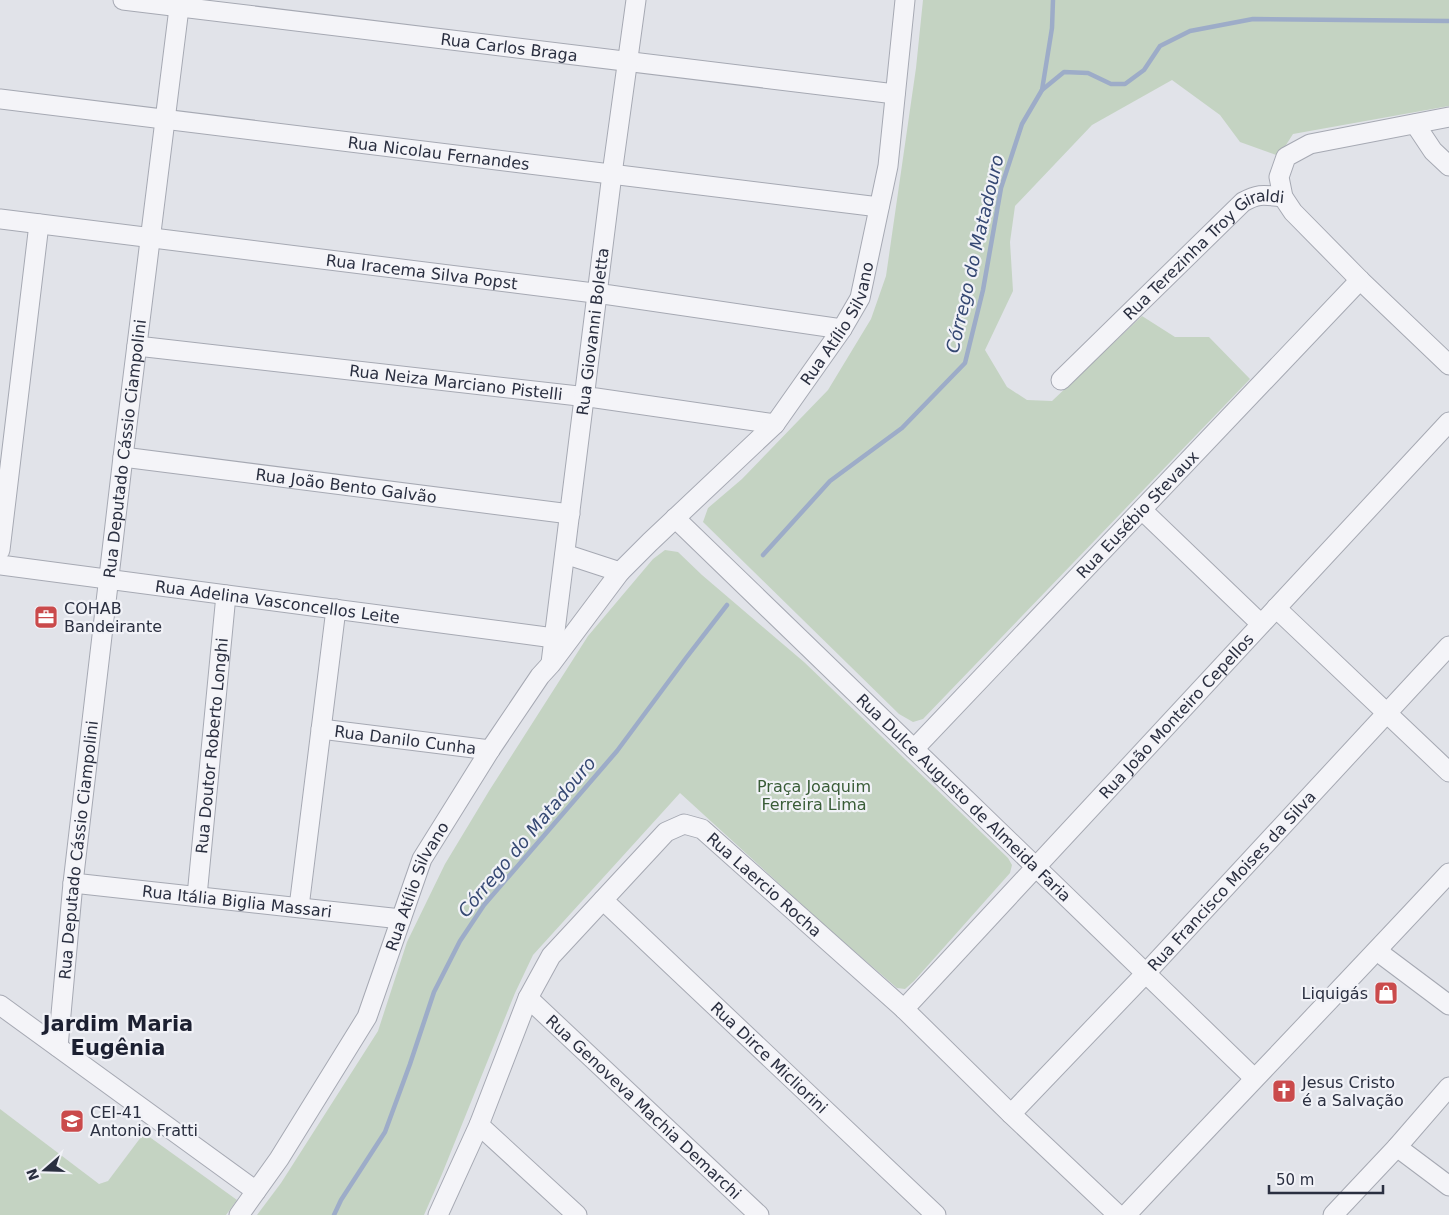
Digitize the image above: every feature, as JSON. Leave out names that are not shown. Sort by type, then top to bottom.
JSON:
[{"type":"street","name":"Rua Carlos Braga","points":[[122,0],[180,3],[896,94]]},
{"type":"street","name":"Rua Giovanni Boletta","points":[[551,664],[612,174],[636,0]]},
{"type":"street","name":"Rua Atílio Silvano","points":[[239,1215],[279,1159],[367,1017],[422,859],[490,750],[540,676],[620,572],[775,424],[842,329],[860,298],[888,166],[905,0]]},
{"type":"street","name":"Rua Deputado Cássio Ciampolini","points":[[58,1047],[73,883],[123,457],[180,3]]},
{"type":"street","name":"Rua Nicolau Fernandes","points":[[0,99],[879,207]]},
{"type":"street","name":"Rua Terezinha Troy Giraldi","points":[[1061,380],[1242,202],[1254,196],[1283,198],[1279,177],[1286,157],[1310,144],[1449,117]]},
{"type":"street","points":[[1415,124],[1433,151],[1449,166]]},
{"type":"street","points":[[1283,198],[1293,212],[1360,280],[1449,366]]},
{"type":"street","name":"Rua Iracema Silva Popst","points":[[0,219],[598,293],[842,329]]},
{"type":"street","points":[[0,550],[39,224]]},
{"type":"street","name":"Rua Eusébio Stevaux","points":[[914,749],[1360,280]]},
{"type":"street","name":"Rua Neiza Marciano Pistelli","points":[[138,346],[584,397],[775,424]]},
{"type":"street","name":"Rua João Monteiro Cepellos","points":[[904,1009],[1449,422]]},
{"type":"street","name":"Rua João Bento Galvão","points":[[123,457],[570,514]]},
{"type":"street","points":[[1142,510],[1261,624]]},
{"type":"street","name":"Rua Dulce Augusto de Almeida Faria","points":[[675,518],[1254,1078]]},
{"type":"street","points":[[565,554],[620,572]]},
{"type":"street","name":"Rua Adelina Vasconcellos Leite","points":[[0,565],[554,638]]},
{"type":"street","name":"Rua Doutor Roberto Longhi","points":[[196,896],[226,595]]},
{"type":"street","points":[[1276,608],[1449,772]]},
{"type":"street","points":[[299,908],[336,609]]},
{"type":"street","name":"Rua Francisco Moises da Silva","points":[[1011,1114],[1146,973],[1449,646]]},
{"type":"street","name":"Rua Danilo Cunha","points":[[321,730],[490,750]]},
{"type":"street","name":"Rua Laercio Rocha","points":[[438,1215],[478,1124],[528,998],[551,956],[666,832],[684,824],[702,829],[904,1009],[1118,1215]]},
{"type":"street","points":[[1126,1215],[1449,873]]},
{"type":"street","name":"Rua Itália Biglia Massari","points":[[73,883],[401,918]]},
{"type":"street","name":"Rua Dirce Micliorini","points":[[603,900],[936,1215]]},
{"type":"street","points":[[1378,950],[1449,1006]]},
{"type":"street","name":"Rua Genoveva Machia Demarchi","points":[[528,998],[759,1215]]},
{"type":"street","points":[[0,1005],[256,1191]]},
{"type":"street","points":[[1333,1215],[1397,1147],[1449,1087]]},
{"type":"street","points":[[478,1124],[576,1215]]},
{"type":"street","points":[[1397,1147],[1449,1186]]},
{"type":"green space","points":[[923,0],[1449,0],[1449,106],[1293,134],[1279,156],[1240,142],[1220,115],[1172,80],[1092,125],[1015,206],[1010,242],[1013,291],[985,350],[1007,387],[1027,400],[1052,401],[1142,316],[1175,337],[1209,337],[1250,379],[923,719],[913,722],[899,714],[703,522],[708,508],[742,479],[828,390],[871,319],[886,276],[916,68]]},
{"type":"green space","name":"Praça Joaquim Ferreira Lima","points":[[665,550],[678,552],[702,575],[804,662],[1008,858],[1012,865],[1010,873],[914,981],[905,989],[897,988],[831,931],[680,793],[533,955],[515,993],[424,1215],[257,1215],[281,1183],[378,1031],[407,942],[445,864],[489,791],[588,636],[653,559]]},
{"type":"green space","points":[[0,1109],[99,1184],[108,1181],[144,1133],[237,1200],[226,1215],[0,1215]]},
{"type":"waterway","name":"Córrego do Matadouro","points":[[763,555],[830,481],[902,428],[965,363],[983,290],[1001,188],[1022,124],[1042,90],[1052,28],[1053,0]]},
{"type":"waterway","points":[[1042,90],[1064,72],[1088,73],[1111,84],[1125,84],[1144,70],[1160,46],[1190,31],[1253,19],[1449,21]]},
{"type":"waterway","name":"Córrego do Matadouro","points":[[334,1215],[341,1200],[385,1132],[434,992],[460,941],[484,905],[617,751],[727,605]]},
{"type":"place","name":"COHAB Bandeirante","points":[[46,617]]},
{"type":"place","name":"Liquigás","points":[[1386,993]]},
{"type":"place","name":"Jesus Cristo é a Salvação","points":[[1284,1091]]},
{"type":"place","name":"CEI-41 Antonio Fratti","points":[[72,1121]]},
{"type":"district","name":"Jardim Maria Eugênia","points":[[118,1036]]}]
